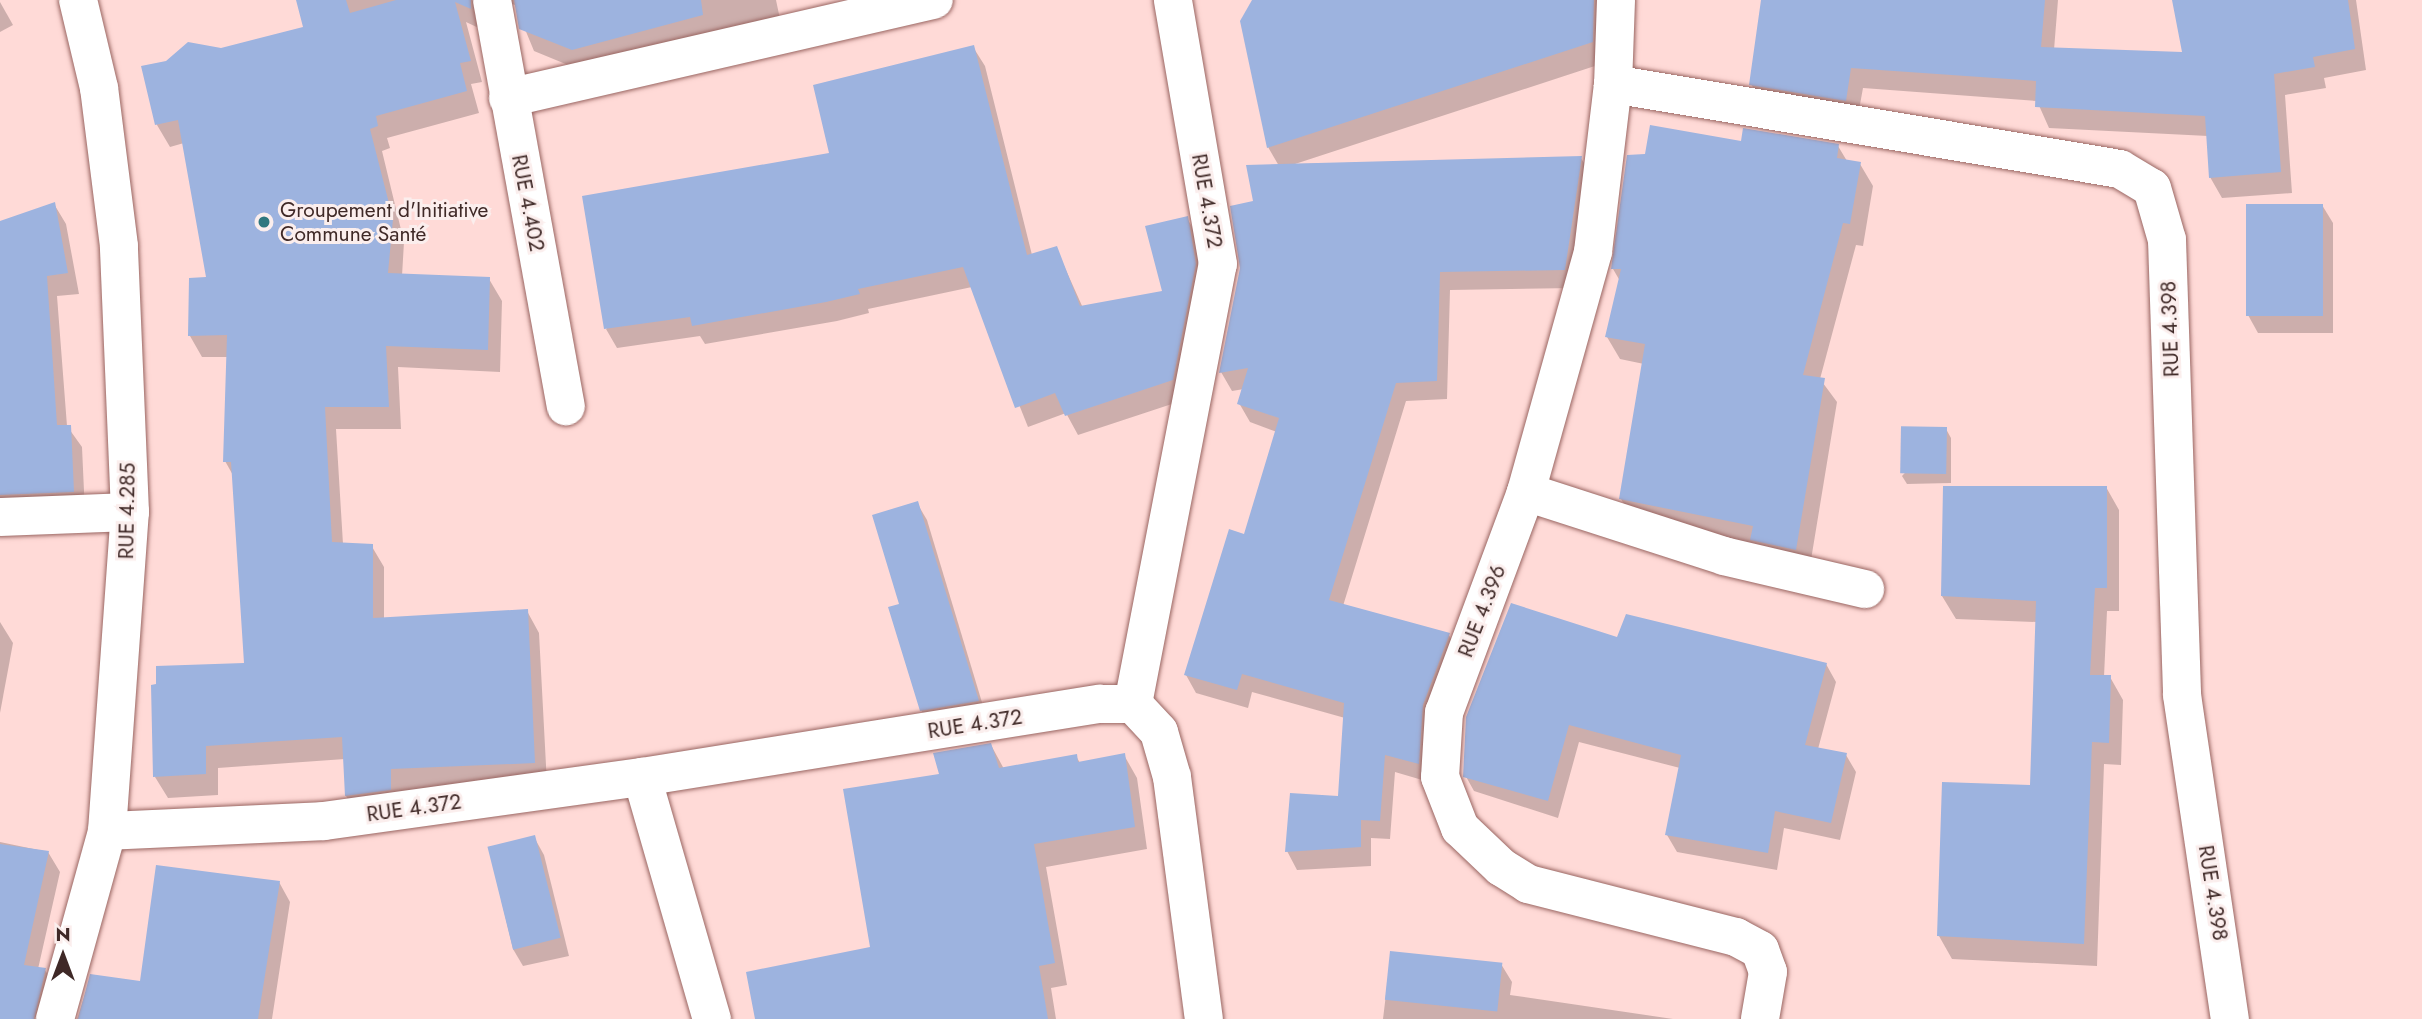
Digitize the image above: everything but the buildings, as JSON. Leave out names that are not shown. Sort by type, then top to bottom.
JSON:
[{"type":"street","name":"RUE 4.285","points":[[55,1019],[107,831],[130,512],[119,246],[99,88],[78,0]]},
{"type":"street","name":"RUE 4.402","points":[[492,0],[566,407]]},
{"type":"street","points":[[508,98],[934,0]]},
{"type":"street","name":"RUE 4.372","points":[[107,831],[324,821],[642,777],[1100,704],[1133,704],[1218,264],[1173,0]]},
{"type":"street","name":"RUE 4.396","points":[[1616,0],[1614,83],[1593,252],[1526,492],[1444,712],[1440,777],[1460,828],[1501,867],[1528,884],[1736,937],[1760,950],[1768,972],[1760,1019]]},
{"type":"street","name":"RUE 4.398","points":[[1614,83],[2120,169],[2152,188],[2167,240],[2182,695],[2230,1019]]},
{"type":"street","points":[[1526,492],[1724,556],[1865,589]]},
{"type":"street","points":[[0,517],[130,512]]},
{"type":"street","points":[[1133,704],[1159,732],[1172,777],[1204,1019]]},
{"type":"street","points":[[642,777],[712,1019]]},
{"type":"place","name":"Groupement d'Initiative Commune Santé","points":[[264,222]]}]
